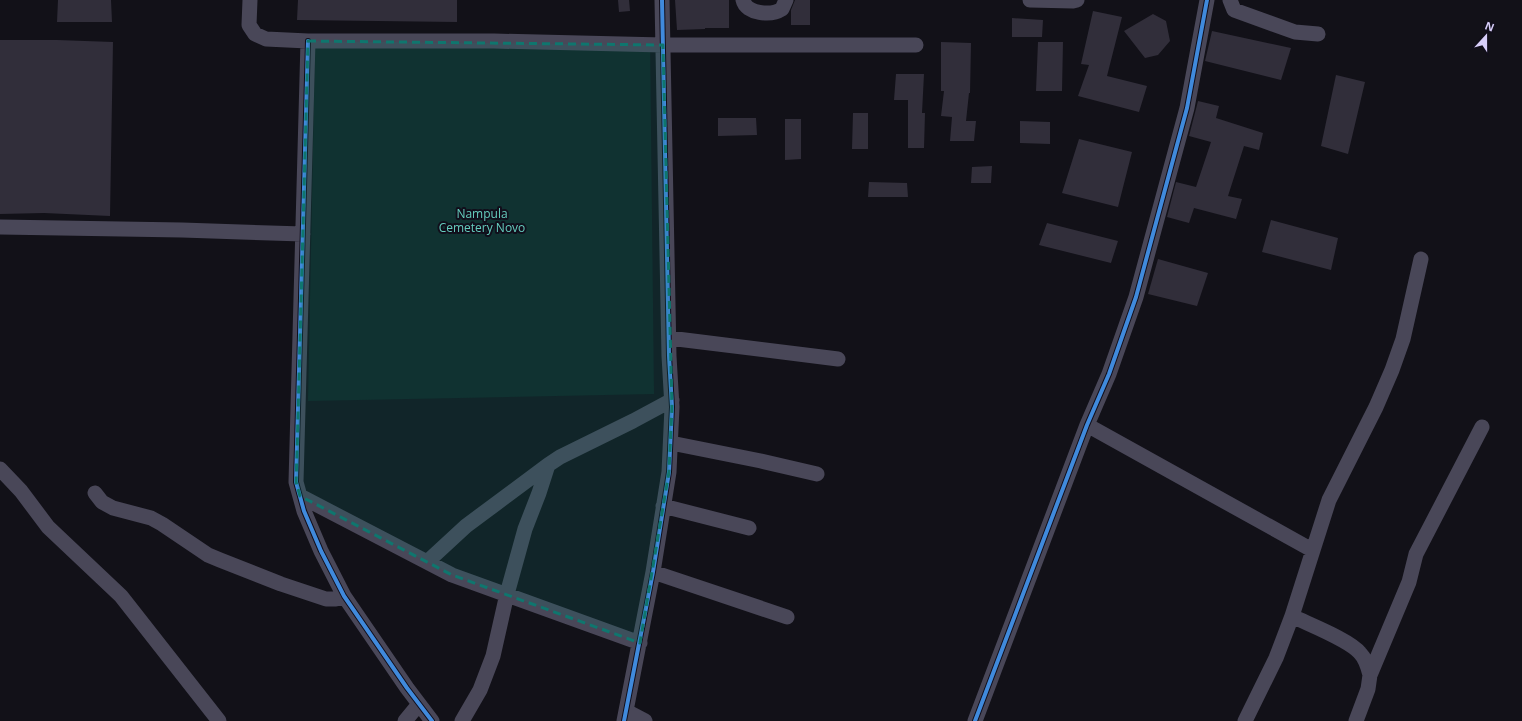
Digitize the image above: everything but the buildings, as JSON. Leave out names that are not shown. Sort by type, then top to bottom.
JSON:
[{"type":"street","points":[[250,0],[249,25],[255,34],[266,39],[308,41],[486,41],[663,45],[916,45]]},
{"type":"street","points":[[645,721],[625,716],[653,572],[669,472],[671,443],[672,400],[669,338],[662,0]]},
{"type":"street","points":[[742,0],[746,6],[756,12],[772,13],[782,9],[786,0]]},
{"type":"street","points":[[1030,0],[1077,0]]},
{"type":"street","points":[[975,721],[1087,425],[1109,374],[1136,297],[1187,108],[1208,0]]},
{"type":"street","points":[[1230,0],[1234,10],[1295,32],[1318,34]]},
{"type":"street","points":[[308,41],[304,234],[296,482],[304,511],[321,551],[344,596],[407,688],[432,721]]},
{"type":"street","points":[[0,227],[304,234]]},
{"type":"street","points":[[1245,721],[1276,658],[1292,616],[1312,550],[1330,500],[1376,407],[1392,370],[1403,339],[1421,259]]},
{"type":"street","points":[[669,338],[838,359]]},
{"type":"street","points":[[427,562],[466,526],[560,457],[672,400]]},
{"type":"street","points":[[1087,425],[1312,550]]},
{"type":"street","points":[[1356,721],[1368,689],[1370,675],[1409,582],[1416,554],[1482,427]]},
{"type":"street","points":[[671,443],[817,474]]},
{"type":"street","points":[[462,721],[480,690],[493,656],[507,594],[525,529],[548,465]]},
{"type":"street","points":[[0,469],[21,491],[48,527],[121,596],[219,721]]},
{"type":"street","points":[[95,493],[102,502],[113,508],[151,518],[208,555],[220,560],[281,584],[326,599],[336,599],[344,596]]},
{"type":"street","points":[[300,496],[452,575],[640,643]]},
{"type":"street","points":[[663,506],[749,528]]},
{"type":"street","points":[[653,572],[787,618]]},
{"type":"street","points":[[1292,616],[1351,645],[1360,652],[1367,664],[1370,675]]},
{"type":"street","points":[[405,721],[419,704]]},
{"type":"highlighted area","points":[[308,41],[663,45],[672,407],[669,472],[640,643],[452,575],[300,496],[296,482]]},
{"type":"green space","name":"Nampula Cemetery Novo","points":[[650,39],[654,394],[308,401],[315,48]]},
{"type":"cycle path","points":[[624,721],[653,572],[669,472],[672,407],[669,356],[662,0]]},
{"type":"cycle path","points":[[975,721],[1087,425],[1109,374],[1136,297],[1187,108],[1207,0]]},
{"type":"cycle path","points":[[308,41],[296,482],[304,511],[321,551],[344,596],[407,688],[432,721]]}]
